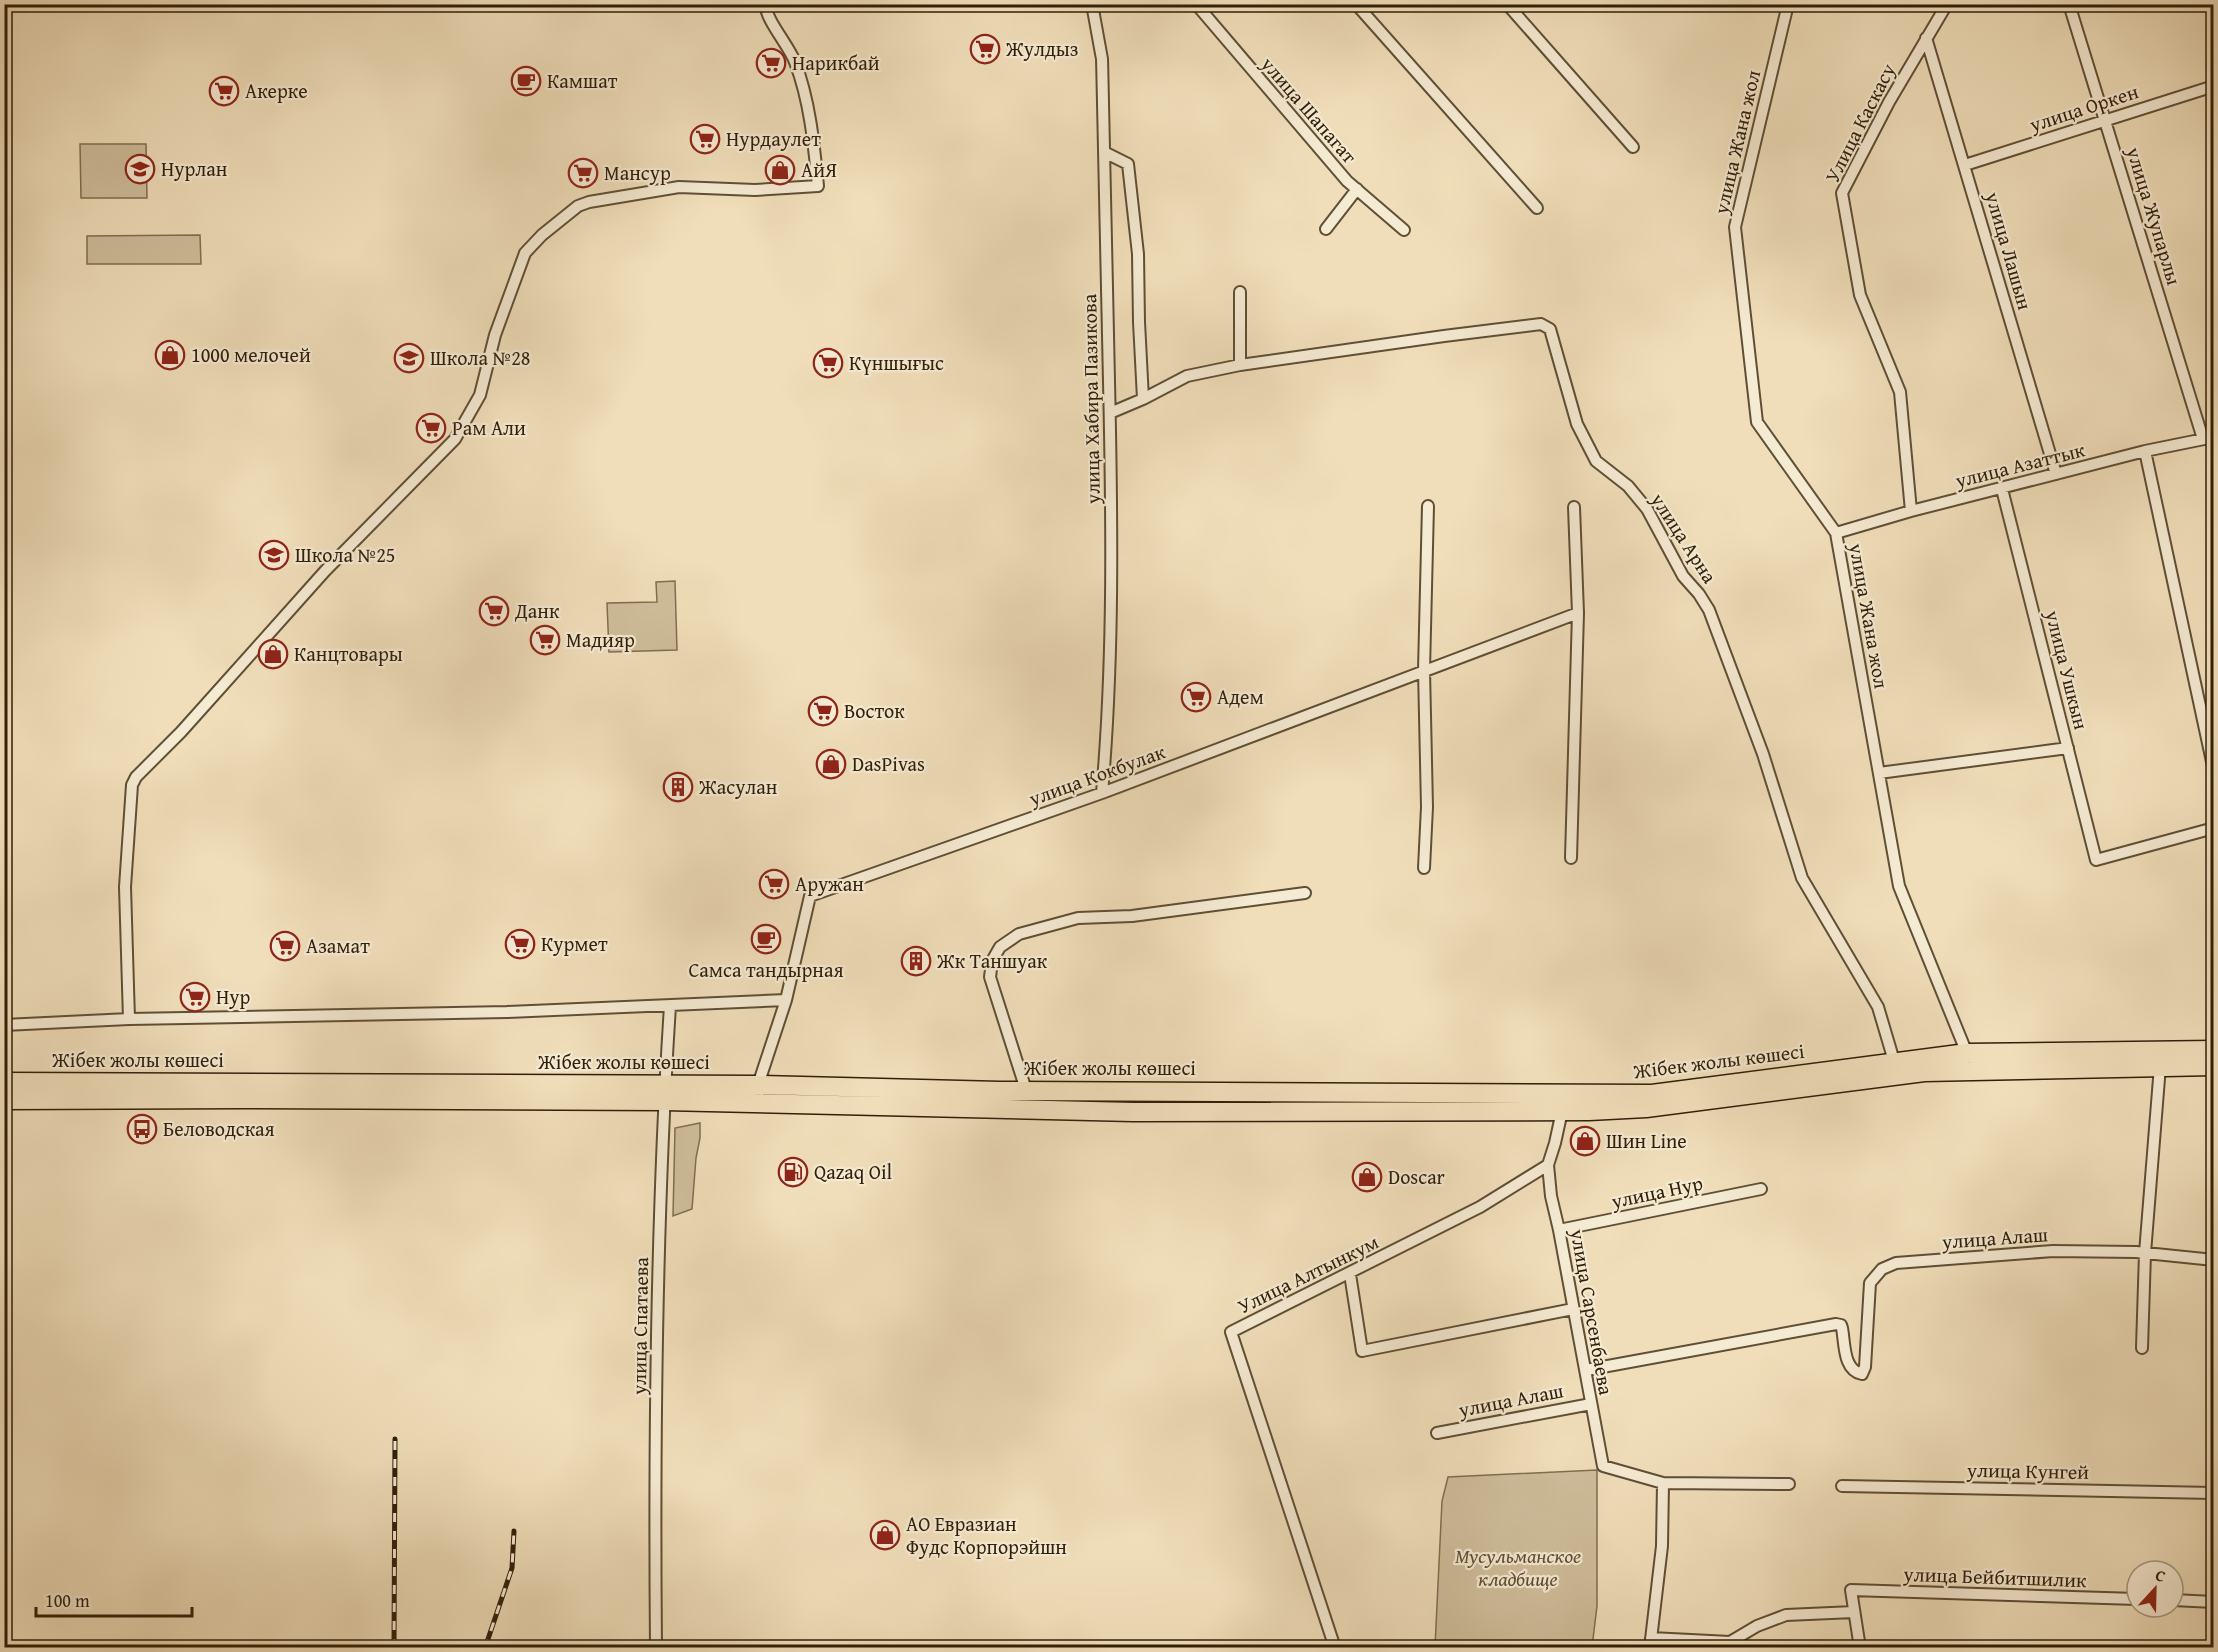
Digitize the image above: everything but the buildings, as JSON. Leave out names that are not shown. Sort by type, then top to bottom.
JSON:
[{"type":"main road","name":"Жібек жолы көшесі","points":[[4,1082],[664,1093],[1133,1112],[1562,1111],[1646,1108],[1924,1072],[1970,1062],[2214,1050]]},
{"type":"main road","name":"Жібек жолы көшесі","points":[[4,1101],[664,1093],[758,1085],[1026,1090],[1652,1094],[1894,1061],[2214,1066]]},
{"type":"street","points":[[129,1019],[125,887],[132,785],[136,777],[181,732],[325,571],[455,439],[480,395],[495,335],[525,253],[542,235],[578,206],[589,202],[679,187],[755,190],[818,186],[804,91],[795,62],[770,19],[765,4]]},
{"type":"street","name":"улица Хабира Пазикова","points":[[1092,4],[1102,59],[1112,549],[1107,740],[1102,793]]},
{"type":"street","name":"улица Шапагат","points":[[1196,4],[1324,154],[1357,189],[1404,230]]},
{"type":"street","points":[[1356,4],[1537,208]]},
{"type":"street","points":[[1507,4],[1633,147]]},
{"type":"street","name":"улица Жана жол","points":[[1788,4],[1735,227],[1757,422],[1836,533],[1899,886],[1970,1062]]},
{"type":"street","name":"Улица Каскасу","points":[[1911,511],[1900,392],[1860,295],[1842,193],[1889,102],[1947,4]]},
{"type":"street","name":"улица Жупарлы","points":[[2069,4],[2208,438]]},
{"type":"street","name":"улица Лашын","points":[[1926,38],[2056,474]]},
{"type":"street","name":"улица Оркен","points":[[1965,165],[2214,86]]},
{"type":"street","points":[[1104,152],[1128,164],[1138,254],[1143,399]]},
{"type":"street","points":[[1326,229],[1357,189]]},
{"type":"street","points":[[1240,292],[1240,365]]},
{"type":"street","name":"улица Арна","points":[[1110,413],[1143,399],[1186,376],[1240,365],[1541,324],[1550,329],[1577,424],[1596,460],[1628,486],[1647,509],[1683,576],[1709,610],[1763,754],[1803,878],[1878,1007],[1894,1061]]},
{"type":"street","name":"улица Азаттык","points":[[1836,533],[1911,511],[2145,451],[2208,438]]},
{"type":"street","points":[[2145,451],[2214,771]]},
{"type":"street","name":"улица Ушкын","points":[[2002,489],[2096,860],[2214,828]]},
{"type":"street","points":[[1425,868],[1427,807],[1424,670],[1428,506]]},
{"type":"street","points":[[1571,858],[1578,613],[1575,507]]},
{"type":"street","name":"улица Кокбулак","points":[[758,1085],[786,1000],[810,896],[1102,793],[1578,613]]},
{"type":"street","points":[[1879,773],[2068,748]]},
{"type":"street","points":[[1026,1090],[990,977],[992,962],[1000,947],[1019,934],[1078,918],[1132,916],[1305,893]]},
{"type":"street","points":[[4,1025],[129,1019],[507,1012],[786,1000]]},
{"type":"street","name":"улица Спатаева","points":[[656,1647],[657,1350],[664,1093],[670,1006]]},
{"type":"street","points":[[2142,1348],[2145,1253],[2160,1066]]},
{"type":"street","points":[[1548,1165],[1562,1111]]},
{"type":"street","name":"улица Сарсенбаева","points":[[1548,1165],[1551,1196],[1560,1230],[1603,1466],[1663,1483]]},
{"type":"street","name":"Улица Алтынкум","points":[[1335,1647],[1231,1332],[1480,1207],[1548,1165]]},
{"type":"street","name":"улица Нур","points":[[1560,1230],[1761,1189]]},
{"type":"street","name":"улица Алаш","points":[[1586,1370],[1836,1324],[1841,1325],[1842,1328],[1849,1366],[1855,1373],[1862,1374],[1865,1367],[1870,1283],[1882,1269],[1896,1263],[2053,1251],[2145,1253],[2214,1260]]},
{"type":"street","points":[[1350,1274],[1362,1351],[1574,1309]]},
{"type":"street","name":"улица Алаш","points":[[1437,1433],[1591,1404]]},
{"type":"street","points":[[1789,1484],[1663,1483],[1662,1546],[1651,1643],[1730,1642],[1757,1626],[1786,1615],[1854,1612],[1860,1647]]},
{"type":"street","name":"улица Кунгей","points":[[1842,1486],[2214,1493]]},
{"type":"street","name":"улица Бейбитшилик","points":[[1854,1612],[1851,1590],[2125,1599]]},
{"type":"street","points":[[2185,1601],[2214,1602]]},
{"type":"green space","points":[[80,144],[146,144],[147,198],[81,198]]},
{"type":"green space","points":[[200,235],[201,264],[87,264],[87,236]]},
{"type":"green space","points":[[675,581],[677,650],[609,652],[607,603],[657,602],[656,582]]},
{"type":"green space","points":[[700,1123],[692,1209],[673,1216],[675,1128]]},
{"type":"green space","name":"Мусульманское кладбище","points":[[1597,1470],[1597,1606],[1592,1647],[1435,1647],[1442,1501],[1448,1477]]},
{"type":"railway","points":[[394,1648],[395,1439]]},
{"type":"railway","points":[[485,1648],[512,1568],[514,1531]]},
{"type":"place","name":"Жулдыз","points":[[985,49]]},
{"type":"place","name":"Нарикбай","points":[[771,63]]},
{"type":"place","name":"Камшат","points":[[526,81]]},
{"type":"place","name":"Акерке","points":[[224,91]]},
{"type":"place","name":"Нурдаулет","points":[[705,139]]},
{"type":"place","name":"Нурлан","points":[[140,169]]},
{"type":"place","name":"АйЯ","points":[[780,170]]},
{"type":"place","name":"Мансур","points":[[583,173]]},
{"type":"place","name":"1000 мелочей","points":[[170,355]]},
{"type":"place","name":"Школа №28","points":[[409,358]]},
{"type":"place","name":"Күншығыс","points":[[828,363]]},
{"type":"place","name":"Рам Али","points":[[431,428]]},
{"type":"place","name":"Школа №25","points":[[274,555]]},
{"type":"place","name":"Данк","points":[[494,611]]},
{"type":"place","name":"Мадияр","points":[[545,640]]},
{"type":"place","name":"Канцтовары","points":[[273,654]]},
{"type":"place","name":"Адем","points":[[1196,697]]},
{"type":"place","name":"Восток","points":[[823,711]]},
{"type":"place","name":"DasPivas","points":[[831,764]]},
{"type":"place","name":"Жасулан","points":[[678,787]]},
{"type":"place","name":"Аружан","points":[[774,884]]},
{"type":"place","name":"Самса тандырная","points":[[766,939]]},
{"type":"place","name":"Курмет","points":[[520,944]]},
{"type":"place","name":"Азамат","points":[[285,946]]},
{"type":"place","name":"Жк Таншуак","points":[[916,961]]},
{"type":"place","name":"Нур","points":[[195,997]]},
{"type":"place","name":"Беловодская","points":[[142,1129]]},
{"type":"place","name":"Шин Line","points":[[1585,1141]]},
{"type":"place","name":"Qazaq Oil","points":[[793,1172]]},
{"type":"place","name":"Doscar","points":[[1367,1177]]},
{"type":"place","name":"АО Евразиан Фудс Корпорэйшн","points":[[885,1535]]}]
